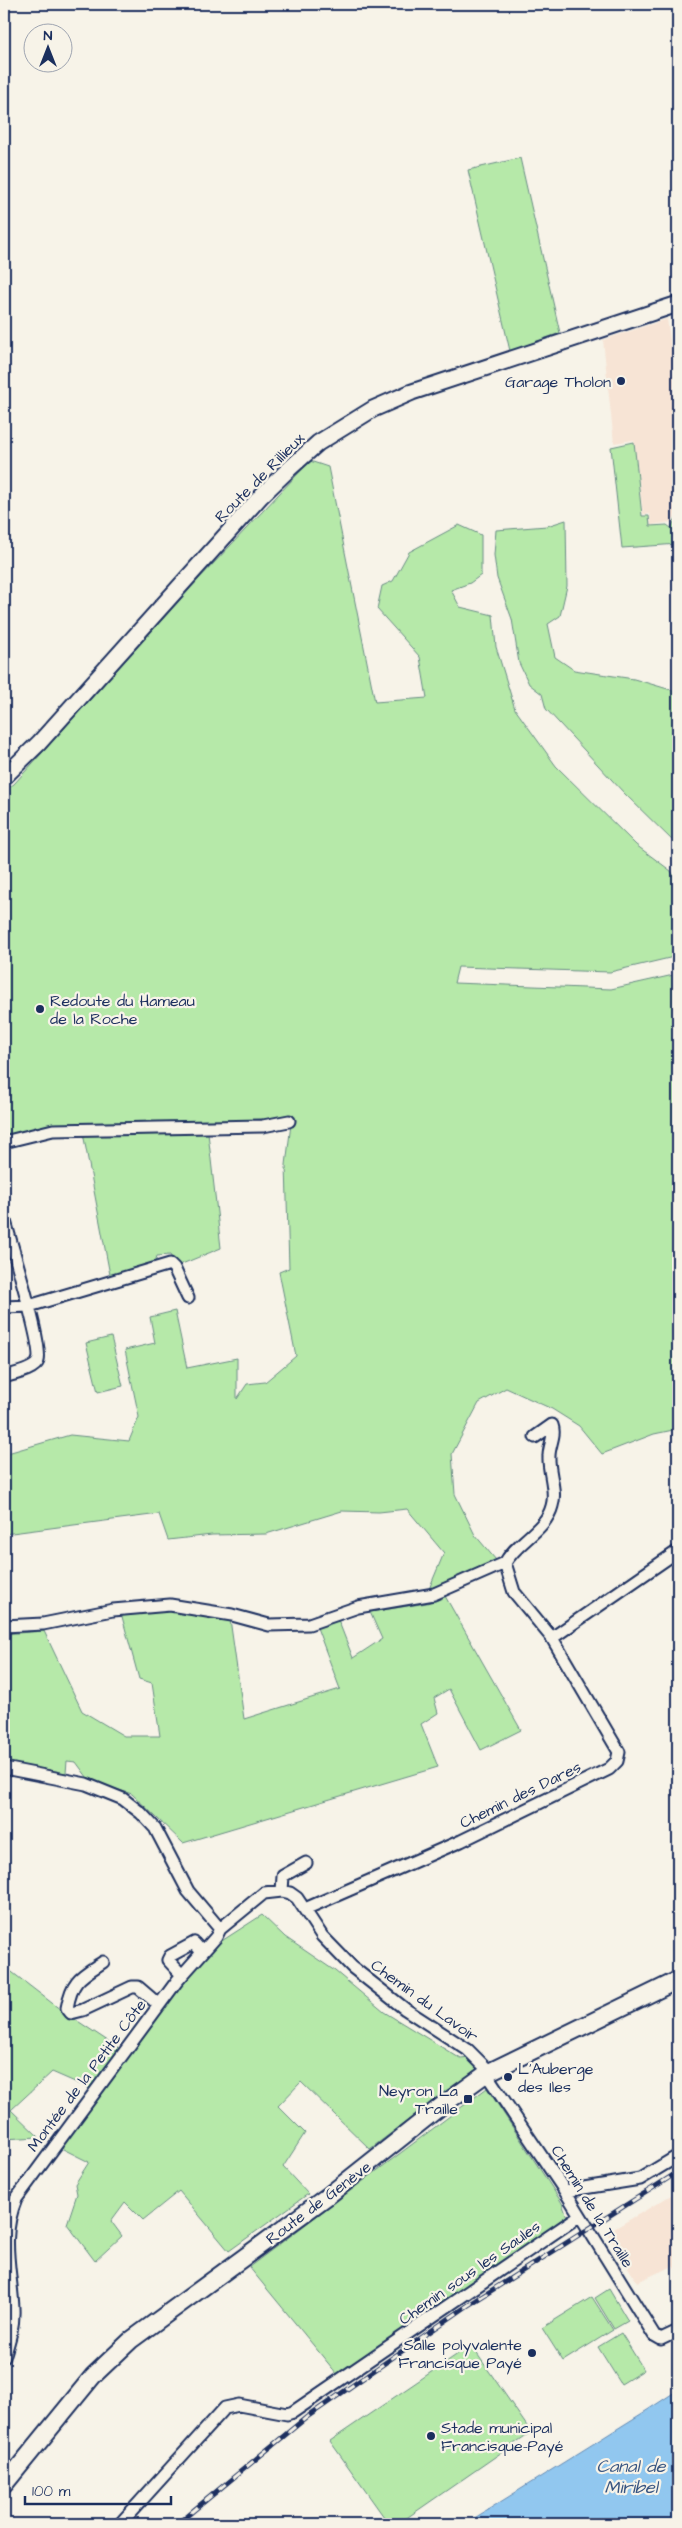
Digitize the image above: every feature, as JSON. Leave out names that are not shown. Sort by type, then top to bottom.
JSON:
[{"type":"main road","name":"Route de Genève","points":[[4,2485],[93,2376],[124,2346],[329,2195],[487,2073],[678,1980]]},
{"type":"street","name":"Route de Rillieux","points":[[4,778],[39,743],[261,496],[318,443],[373,409],[412,392],[678,304]]},
{"type":"street","points":[[4,1142],[53,1130],[263,1126],[289,1121]]},
{"type":"street","points":[[4,1217],[29,1306],[39,1350],[39,1360],[34,1366],[4,1377]]},
{"type":"street","points":[[4,1307],[29,1306],[170,1264],[174,1268],[188,1298]]},
{"type":"street","points":[[4,1626],[43,1624],[113,1610],[170,1606],[232,1615],[269,1625],[309,1624],[358,1607],[434,1594],[505,1563],[510,1555],[545,1520],[552,1507],[549,1455],[554,1430],[552,1425],[535,1436]]},
{"type":"street","points":[[552,1638],[678,1551]]},
{"type":"street","name":"Chemin des Dares","points":[[304,1909],[460,1841],[609,1769],[618,1761],[619,1752],[552,1638],[514,1592],[505,1563]]},
{"type":"street","points":[[4,1768],[86,1784],[123,1800],[141,1813],[155,1828],[188,1891],[220,1930]]},
{"type":"street","points":[[304,1909],[297,1898],[282,1890],[283,1876],[306,1863]]},
{"type":"street","name":"Montée de la Petite Côte","points":[[4,2357],[13,2316],[6,2257],[6,2226],[16,2199],[159,2004],[220,1930],[264,1893],[282,1890]]},
{"type":"street","name":"Chemin du Lavoir","points":[[304,1909],[322,1936],[352,1967],[405,2009],[468,2050],[484,2066],[487,2073]]},
{"type":"street","points":[[182,1975],[168,1960],[170,1956],[194,1943],[202,1952]]},
{"type":"street","points":[[103,1962],[82,1976],[70,1989],[67,2008],[71,2013],[83,2010],[138,1987],[159,2004]]},
{"type":"street","name":"Chemin de la Traille","points":[[487,2073],[565,2191],[654,2335],[661,2339],[678,2331]]},
{"type":"street","points":[[565,2191],[640,2178],[678,2156]]},
{"type":"street","name":"Chemin sous les Saules","points":[[120,2524],[225,2408],[239,2405],[286,2414],[293,2412],[579,2216]]},
{"type":"shaded area","points":[[667,319],[678,390],[678,512],[671,522],[651,525],[650,514],[643,514],[634,440],[614,443],[603,340]]},
{"type":"shaded area","points":[[678,2191],[678,2273],[673,2266],[637,2282],[607,2233]]},
{"type":"green space","points":[[520,158],[560,333],[510,351],[468,170]]},
{"type":"green space","points":[[634,442],[642,516],[649,516],[650,526],[667,525],[671,528],[678,514],[678,544],[622,548],[611,447]]},
{"type":"green space","points":[[310,461],[328,467],[375,702],[427,698],[420,657],[377,609],[382,586],[393,581],[409,552],[459,525],[481,535],[481,575],[470,583],[451,590],[460,607],[493,615],[496,647],[515,709],[556,766],[636,845],[671,871],[678,883],[678,956],[610,972],[458,967],[454,983],[611,989],[678,974],[678,1429],[654,1434],[602,1454],[579,1426],[552,1409],[506,1388],[479,1403],[452,1454],[455,1494],[475,1535],[496,1560],[452,1581],[429,1589],[444,1553],[407,1509],[379,1512],[342,1511],[266,1534],[212,1535],[168,1540],[159,1514],[4,1534],[4,1454],[70,1435],[129,1441],[139,1417],[125,1350],[155,1343],[150,1317],[175,1311],[187,1368],[237,1358],[237,1399],[247,1384],[265,1382],[296,1356],[279,1272],[289,1268],[286,1165],[291,1124],[281,1120],[4,1139],[4,791],[14,784],[198,580]]},
{"type":"green space","points":[[566,520],[567,586],[560,616],[548,624],[555,657],[574,670],[634,679],[678,692],[678,846],[624,793],[546,709],[542,694],[529,684],[519,663],[512,619],[497,578],[494,555],[496,530],[547,526]]},
{"type":"green space","points":[[83,1133],[208,1133],[221,1248],[177,1266],[170,1255],[157,1256],[153,1268],[111,1280]]},
{"type":"green space","points":[[111,1337],[123,1386],[98,1392],[86,1343]]},
{"type":"green space","points":[[445,1596],[521,1730],[481,1750],[449,1689],[434,1698],[438,1713],[421,1724],[438,1767],[183,1843],[132,1794],[90,1781],[76,1762],[67,1761],[66,1773],[4,1762],[4,1634],[44,1631],[82,1711],[124,1736],[160,1736],[152,1683],[139,1679],[121,1613],[172,1609],[230,1619],[244,1719],[340,1689],[316,1625],[337,1617],[353,1658],[382,1639],[370,1612],[427,1603]]},
{"type":"green space","points":[[262,1915],[285,1937],[335,1971],[384,2012],[461,2059],[470,2058],[479,2067],[370,2149],[301,2082],[278,2106],[305,2133],[283,2167],[308,2194],[229,2251],[179,2191],[143,2220],[125,2202],[111,2221],[122,2236],[95,2261],[67,2224],[77,2194],[75,2184],[89,2162],[61,2148],[179,1985],[217,1944]]},
{"type":"green space","points":[[4,1966],[61,2010],[120,2049],[91,2089],[52,2072],[11,2110],[39,2137],[4,2139]]},
{"type":"green space","points":[[487,2088],[562,2203],[567,2217],[337,2374],[249,2267]]},
{"type":"green space","points":[[609,2289],[628,2321],[614,2329],[595,2298]]},
{"type":"green space","points":[[592,2297],[613,2330],[563,2361],[542,2328]]},
{"type":"green space","points":[[621,2333],[644,2370],[621,2384],[598,2347]]},
{"type":"green space","name":"Stade municipal Francisque-Payé","points":[[471,2345],[531,2432],[398,2524],[389,2524],[330,2441]]},
{"type":"water","name":"Canal de Miribel","points":[[678,2390],[678,2524],[465,2524],[649,2409]]},
{"type":"railway","points":[[177,2524],[307,2417],[467,2306],[678,2172]]},
{"type":"place","name":"Garage Tholon","points":[[621,381]]},
{"type":"place","name":"Redoute du Hameau de la Roche","points":[[40,1009]]},
{"type":"place","name":"L'Auberge des Iles","points":[[508,2077]]},
{"type":"place","name":"Neyron La Traille","points":[[468,2099]]},
{"type":"place","name":"Salle polyvalente Francisque Payé","points":[[532,2353]]},
{"type":"place","name":"Stade municipal Francisque-Payé","points":[[431,2436]]}]
